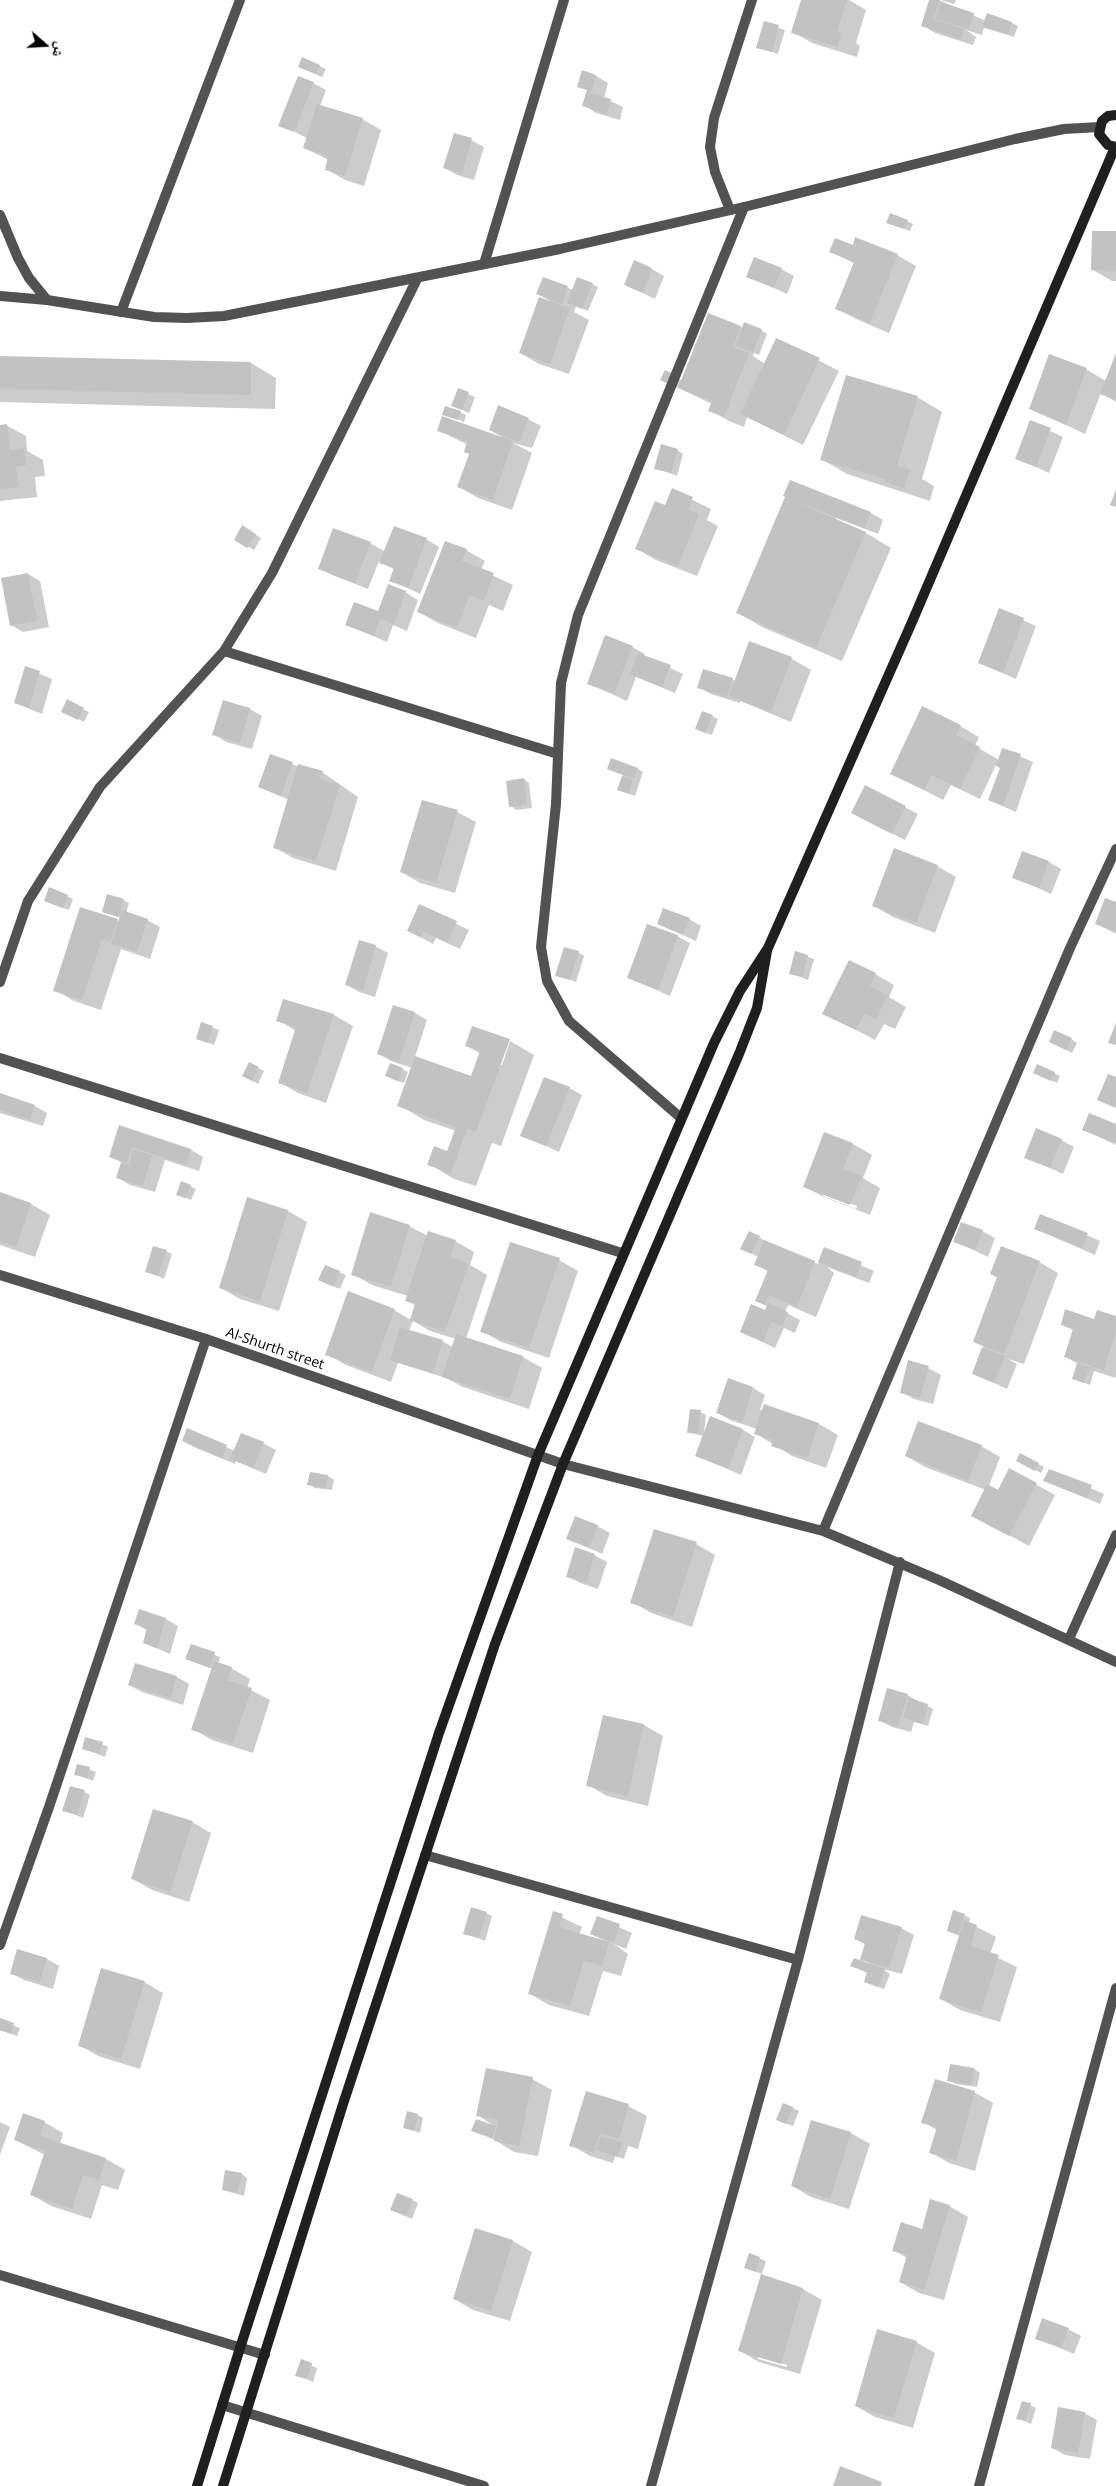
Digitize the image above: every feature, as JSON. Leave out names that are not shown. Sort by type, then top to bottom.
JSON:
[{"type":"main road","points":[[197,2486],[439,1733],[538,1455],[622,1253],[726,1017],[740,990],[768,948],[912,622],[1115,147],[1102,141],[1099,127],[1108,116],[1116,115]]},
{"type":"main road","points":[[223,2486],[333,2136],[495,1644],[563,1464],[739,1054],[757,1008],[764,979],[768,948]]},
{"type":"street","points":[[121,312],[240,0]]},
{"type":"street","points":[[484,264],[564,0]]},
{"type":"street","points":[[730,210],[715,172],[710,147],[714,118],[752,0]]},
{"type":"street","points":[[0,296],[46,300],[121,312],[187,318],[224,316],[417,279],[744,207],[1015,139],[1064,129],[1099,127]]},
{"type":"street","points":[[681,1118],[569,1022],[547,981],[541,947],[556,804],[561,683],[578,616],[744,207]]},
{"type":"street","points":[[0,216],[18,258],[29,278],[46,300]]},
{"type":"street","points":[[0,982],[28,901],[100,787],[224,651],[272,573],[417,279]]},
{"type":"street","points":[[224,651],[558,754]]},
{"type":"street","points":[[823,1530],[1070,948],[1116,849]]},
{"type":"street","points":[[0,1058],[622,1253]]},
{"type":"street","name":"Al-Shurth street","points":[[0,1275],[206,1339],[563,1464],[823,1530],[900,1562],[1116,1662]]},
{"type":"street","points":[[0,1945],[49,1807],[206,1339]]},
{"type":"street","points":[[1069,1639],[1116,1535]]},
{"type":"street","points":[[651,2486],[798,1960],[900,1562]]},
{"type":"street","points":[[425,1855],[798,1960]]},
{"type":"street","points":[[979,2486],[1116,1988]]},
{"type":"street","points":[[0,2275],[265,2355]]},
{"type":"street","points":[[222,2405],[484,2486]]},
{"type":"building","points":[[801,0],[847,0],[837,32],[841,33],[838,47],[791,33]]},
{"type":"building","points":[[929,0],[940,0],[933,19],[964,29],[961,39],[921,26]]},
{"type":"building","points":[[941,2],[974,13],[969,29],[935,19]]},
{"type":"building","points":[[987,13],[1012,22],[1008,35],[982,27]]},
{"type":"building","points":[[764,21],[779,25],[772,52],[756,48]]},
{"type":"building","points":[[302,57],[320,65],[316,74],[298,67]]},
{"type":"building","points":[[582,70],[596,75],[591,93],[611,99],[607,114],[582,106],[587,90],[577,87]]},
{"type":"building","points":[[298,76],[314,82],[294,132],[278,126]]},
{"type":"building","points":[[317,104],[363,118],[345,176],[325,170],[328,156],[303,148]]},
{"type":"building","points":[[454,133],[472,138],[462,174],[443,168]]},
{"type":"building","points":[[890,213],[908,220],[904,229],[886,223]]},
{"type":"building","points":[[1092,231],[1116,231],[1116,271],[1091,270]]},
{"type":"building","points":[[855,237],[898,254],[870,323],[835,309],[854,262],[829,252],[835,238],[853,245]]},
{"type":"building","points":[[754,257],[782,268],[774,288],[746,277]]},
{"type":"building","points":[[634,260],[652,268],[643,293],[624,285]]},
{"type":"building","points":[[543,277],[568,286],[562,304],[536,294]]},
{"type":"building","points":[[577,277],[593,283],[582,309],[567,303]]},
{"type":"building","points":[[539,297],[570,308],[550,364],[519,353]]},
{"type":"building","points":[[708,313],[741,326],[733,347],[749,353],[724,417],[708,411],[712,401],[678,388]]},
{"type":"building","points":[[744,322],[762,329],[753,352],[735,346]]},
{"type":"building","points":[[776,338],[820,358],[784,435],[740,414]]},
{"type":"building","points":[[1116,353],[1116,400],[1100,394]]},
{"type":"building","points":[[1049,354],[1087,368],[1066,425],[1029,409]]},
{"type":"building","points":[[0,356],[251,362],[251,395],[0,389]]},
{"type":"building","points":[[665,370],[677,376],[672,386],[660,380]]},
{"type":"building","points":[[846,375],[918,396],[897,466],[910,470],[904,488],[885,482],[885,479],[820,460]]},
{"type":"building","points":[[458,388],[469,392],[462,410],[451,406]]},
{"type":"building","points":[[498,405],[529,418],[519,442],[489,430]]},
{"type":"building","points":[[445,406],[461,411],[458,420],[442,415]]},
{"type":"building","points":[[442,416],[513,441],[493,500],[457,487],[469,454],[464,452],[467,441],[437,431]]},
{"type":"building","points":[[1030,420],[1051,428],[1036,467],[1015,459]]},
{"type":"building","points":[[7,424],[10,450],[24,448],[26,465],[16,467],[19,487],[0,489],[0,425]]},
{"type":"building","points":[[661,444],[678,449],[671,473],[654,469]]},
{"type":"building","points":[[790,480],[871,512],[865,528],[794,501],[866,532],[816,648],[736,613],[785,497],[783,496]]},
{"type":"building","points":[[672,488],[693,497],[688,510],[699,514],[678,566],[635,549],[655,501],[665,505]]},
{"type":"building","points":[[1116,490],[1116,507],[1110,505]]},
{"type":"building","points":[[242,525],[256,534],[247,548],[234,540]]},
{"type":"building","points":[[394,526],[427,538],[408,588],[389,581],[394,568],[379,563]]},
{"type":"building","points":[[333,528],[371,542],[355,583],[318,569]]},
{"type":"building","points":[[445,541],[467,549],[462,561],[494,573],[484,601],[470,595],[457,628],[417,612]]},
{"type":"building","points":[[28,573],[37,621],[10,626],[1,578]]},
{"type":"building","points":[[388,584],[406,591],[394,624],[380,619],[374,636],[345,625],[354,602],[378,611]]},
{"type":"building","points":[[999,608],[1024,618],[1003,673],[978,663]]},
{"type":"building","points":[[605,635],[633,646],[614,694],[587,684]]},
{"type":"building","points":[[749,641],[792,657],[771,712],[729,696]]},
{"type":"building","points":[[638,653],[671,665],[662,687],[630,674]]},
{"type":"building","points":[[25,666],[40,671],[29,708],[14,703]]},
{"type":"building","points":[[703,669],[733,678],[727,697],[697,688]]},
{"type":"building","points":[[67,699],[84,708],[78,720],[61,712]]},
{"type":"building","points":[[223,700],[250,708],[240,743],[212,735]]},
{"type":"building","points":[[922,706],[961,725],[956,735],[980,747],[960,789],[931,775],[924,790],[890,774]]},
{"type":"building","points":[[702,711],[713,715],[705,733],[695,729]]},
{"type":"building","points":[[1002,748],[1021,754],[1003,806],[988,800],[1000,768],[996,766]]},
{"type":"building","points":[[270,754],[293,762],[281,796],[258,787]]},
{"type":"building","points":[[611,758],[638,768],[634,779],[607,769]]},
{"type":"building","points":[[298,764],[323,771],[320,779],[340,785],[316,861],[273,848]]},
{"type":"building","points":[[622,776],[633,780],[629,794],[617,790]]},
{"type":"building","points":[[524,778],[527,805],[509,807],[506,781]]},
{"type":"building","points":[[865,785],[906,806],[892,834],[851,813]]},
{"type":"building","points":[[422,800],[458,810],[436,883],[400,872]]},
{"type":"building","points":[[894,848],[938,865],[916,923],[872,906]]},
{"type":"building","points":[[1022,851],[1049,861],[1039,888],[1012,878]]},
{"type":"building","points":[[49,887],[68,895],[63,908],[44,901]]},
{"type":"building","points":[[107,894],[124,899],[119,917],[102,912]]},
{"type":"building","points":[[1105,898],[1116,902],[1116,932],[1095,924]]},
{"type":"building","points":[[419,904],[457,921],[448,942],[423,932],[420,937],[407,931]]},
{"type":"building","points":[[80,907],[118,919],[110,942],[102,939],[82,1000],[53,991]]},
{"type":"building","points":[[663,908],[690,918],[683,935],[657,924]]},
{"type":"building","points":[[122,910],[148,919],[137,952],[111,944]]},
{"type":"building","points":[[647,924],[678,935],[658,990],[627,978]]},
{"type":"building","points":[[359,940],[376,945],[363,990],[345,985]]},
{"type":"building","points":[[564,947],[579,951],[570,980],[555,976]]},
{"type":"building","points":[[795,951],[808,955],[802,977],[789,974]]},
{"type":"building","points":[[849,960],[876,973],[870,986],[888,995],[876,1019],[864,1014],[856,1030],[822,1014]]},
{"type":"building","points":[[283,999],[334,1014],[307,1093],[278,1083],[296,1027],[276,1021]]},
{"type":"building","points":[[393,1005],[415,1012],[399,1062],[377,1054]]},
{"type":"building","points":[[201,1022],[213,1026],[208,1043],[196,1039]]},
{"type":"building","points":[[1116,1023],[1116,1045],[1108,1043]]},
{"type":"building","points":[[472,1026],[510,1039],[476,1132],[467,1129],[451,1173],[427,1165],[434,1146],[447,1151],[456,1127],[397,1106],[415,1056],[471,1076],[480,1051],[465,1046]]},
{"type":"building","points":[[1054,1030],[1072,1038],[1066,1050],[1049,1042]]},
{"type":"building","points":[[249,1062],[259,1067],[252,1081],[242,1076]]},
{"type":"building","points":[[390,1063],[403,1068],[398,1081],[385,1076]]},
{"type":"building","points":[[1037,1064],[1055,1072],[1051,1081],[1033,1073]]},
{"type":"building","points":[[1108,1074],[1116,1077],[1116,1108],[1097,1100]]},
{"type":"building","points":[[544,1077],[570,1087],[546,1146],[520,1136]]},
{"type":"building","points":[[0,1093],[35,1105],[30,1120],[0,1110]]},
{"type":"building","points":[[1089,1113],[1116,1124],[1116,1143],[1082,1130]]},
{"type":"building","points":[[119,1125],[191,1149],[186,1165],[132,1147],[127,1163],[109,1157]]},
{"type":"building","points":[[1036,1128],[1062,1139],[1050,1168],[1024,1158]]},
{"type":"building","points":[[824,1132],[853,1143],[843,1169],[862,1176],[850,1205],[803,1187]]},
{"type":"building","points":[[133,1149],[152,1155],[143,1186],[116,1178],[121,1162],[129,1165]]},
{"type":"building","points":[[181,1181],[191,1185],[185,1198],[176,1195]]},
{"type":"building","points":[[0,1192],[31,1203],[16,1247],[0,1242]]},
{"type":"building","points":[[247,1197],[288,1210],[260,1301],[219,1288]]},
{"type":"building","points":[[370,1212],[410,1225],[391,1287],[351,1275]]},
{"type":"building","points":[[1040,1214],[1088,1233],[1082,1248],[1034,1229]]},
{"type":"building","points":[[961,1222],[983,1230],[975,1250],[953,1242]]},
{"type":"building","points":[[428,1231],[456,1240],[450,1257],[469,1263],[445,1332],[410,1320],[415,1304],[405,1301]]},
{"type":"building","points":[[749,1231],[760,1236],[751,1254],[740,1249]]},
{"type":"building","points":[[764,1240],[815,1261],[797,1307],[769,1295],[765,1305],[755,1301],[768,1270],[754,1265]]},
{"type":"building","points":[[510,1242],[560,1258],[529,1348],[480,1332]]},
{"type":"building","points":[[153,1246],[167,1250],[158,1276],[145,1272]]},
{"type":"building","points":[[1001,1246],[1040,1261],[1004,1354],[973,1342],[997,1277],[990,1274]]},
{"type":"building","points":[[824,1247],[862,1262],[856,1277],[818,1262]]},
{"type":"building","points":[[325,1265],[340,1271],[334,1287],[318,1280]]},
{"type":"building","points":[[348,1291],[395,1309],[372,1372],[325,1355]]},
{"type":"building","points":[[768,1303],[788,1312],[782,1326],[771,1322],[763,1342],[740,1332],[751,1304],[765,1310]]},
{"type":"building","points":[[1065,1309],[1094,1319],[1097,1310],[1116,1316],[1116,1331],[1104,1370],[1064,1357],[1073,1329],[1061,1325]]},
{"type":"building","points":[[400,1327],[443,1340],[433,1373],[390,1360]]},
{"type":"building","points":[[456,1334],[523,1356],[510,1399],[442,1377]]},
{"type":"building","points":[[982,1347],[1005,1356],[994,1383],[972,1374]]},
{"type":"building","points":[[908,1360],[929,1366],[920,1398],[900,1393]]},
{"type":"building","points":[[1077,1363],[1089,1367],[1084,1383],[1072,1379]]},
{"type":"building","points":[[728,1378],[753,1387],[742,1422],[716,1413]]},
{"type":"building","points":[[764,1404],[819,1423],[807,1458],[771,1446],[773,1440],[754,1434]]},
{"type":"building","points":[[690,1409],[701,1410],[698,1434],[687,1433]]},
{"type":"building","points":[[710,1416],[743,1429],[728,1469],[695,1456]]},
{"type":"building","points":[[918,1421],[982,1445],[968,1481],[905,1456]]},
{"type":"building","points":[[187,1428],[227,1445],[222,1458],[182,1441]]},
{"type":"building","points":[[241,1433],[264,1442],[253,1468],[230,1459]]},
{"type":"building","points":[[1020,1453],[1039,1463],[1035,1471],[1016,1461]]},
{"type":"building","points":[[1009,1468],[1037,1483],[1009,1536],[971,1516],[987,1484],[998,1490]]},
{"type":"building","points":[[1049,1469],[1092,1485],[1087,1498],[1043,1481]]},
{"type":"building","points":[[310,1472],[328,1475],[326,1488],[307,1485]]},
{"type":"building","points":[[575,1516],[598,1525],[589,1548],[566,1539]]},
{"type":"building","points":[[654,1529],[697,1542],[673,1617],[630,1603]]},
{"type":"building","points":[[575,1547],[595,1554],[586,1583],[566,1577]]},
{"type":"building","points":[[139,1609],[166,1618],[157,1648],[143,1643],[147,1628],[134,1624]]},
{"type":"building","points":[[191,1644],[215,1652],[210,1668],[185,1659]]},
{"type":"building","points":[[214,1661],[232,1667],[227,1680],[252,1688],[233,1743],[191,1730]]},
{"type":"building","points":[[135,1663],[177,1676],[171,1698],[128,1685]]},
{"type":"building","points":[[887,1688],[908,1694],[898,1726],[878,1721]]},
{"type":"building","points":[[909,1698],[928,1704],[923,1724],[903,1718]]},
{"type":"building","points":[[603,1715],[644,1724],[628,1796],[586,1786]]},
{"type":"building","points":[[85,1737],[103,1742],[99,1754],[82,1749]]},
{"type":"building","points":[[77,1764],[90,1767],[88,1778],[74,1775]]},
{"type":"building","points":[[70,1786],[85,1790],[77,1815],[62,1811]]},
{"type":"building","points":[[153,1809],[193,1821],[170,1892],[131,1879]]},
{"type":"building","points":[[471,1907],[487,1912],[479,1938],[463,1934]]},
{"type":"building","points":[[953,1910],[965,1914],[958,1935],[947,1931]]},
{"type":"building","points":[[553,1911],[563,1914],[559,1927],[609,1942],[602,1966],[584,1961],[570,2006],[528,1994]]},
{"type":"building","points":[[861,1915],[902,1927],[889,1968],[860,1960],[865,1943],[854,1939]]},
{"type":"building","points":[[597,1916],[620,1924],[614,1943],[590,1934]]},
{"type":"building","points":[[964,1920],[977,1925],[971,1946],[999,1955],[981,2012],[939,1999]]},
{"type":"building","points":[[17,1949],[47,1958],[40,1982],[10,1974]]},
{"type":"building","points":[[854,1958],[885,1969],[878,1987],[864,1982],[867,1972],[850,1966]]},
{"type":"building","points":[[101,1968],[145,1981],[121,2059],[78,2046]]},
{"type":"building","points":[[0,2018],[14,2023],[11,2034],[0,2030]]},
{"type":"building","points":[[950,2064],[974,2068],[972,2085],[947,2081]]},
{"type":"building","points":[[486,2068],[533,2077],[519,2146],[494,2141],[498,2120],[476,2116]]},
{"type":"building","points":[[935,2079],[975,2091],[956,2161],[929,2153],[937,2127],[921,2123]]},
{"type":"building","points":[[586,2091],[629,2104],[619,2139],[600,2133],[594,2153],[569,2146]]},
{"type":"building","points":[[783,2103],[793,2107],[786,2124],[776,2120]]},
{"type":"building","points":[[407,2111],[418,2114],[414,2131],[403,2128]]},
{"type":"building","points":[[23,2113],[45,2121],[40,2136],[106,2158],[99,2180],[83,2175],[72,2209],[30,2195],[45,2151],[14,2140]]},
{"type":"building","points":[[476,2119],[496,2126],[492,2138],[471,2131]]},
{"type":"building","points":[[811,2120],[851,2132],[830,2199],[791,2186]]},
{"type":"building","points":[[601,2136],[622,2142],[618,2157],[596,2150]]},
{"type":"building","points":[[225,2170],[242,2173],[238,2193],[222,2190]]},
{"type":"building","points":[[397,2193],[413,2199],[406,2216],[390,2210]]},
{"type":"building","points":[[930,2199],[950,2205],[924,2290],[899,2282],[907,2255],[892,2251],[901,2222],[922,2229]]},
{"type":"building","points":[[475,2228],[513,2240],[491,2311],[453,2299]]},
{"type":"building","points":[[749,2253],[760,2257],[756,2272],[744,2268]]},
{"type":"building","points":[[761,2274],[803,2288],[781,2364],[738,2351]]},
{"type":"building","points":[[1042,2318],[1069,2328],[1061,2348],[1035,2339]]},
{"type":"building","points":[[877,2329],[917,2341],[894,2418],[855,2406]]},
{"type":"building","points":[[301,2359],[312,2363],[307,2379],[295,2376]]},
{"type":"building","points":[[1022,2401],[1031,2403],[1025,2421],[1016,2419]]},
{"type":"building","points":[[1058,2407],[1085,2412],[1078,2453],[1051,2448]]},
{"type":"building","points":[[840,2466],[882,2482],[881,2486],[833,2486]]}]
